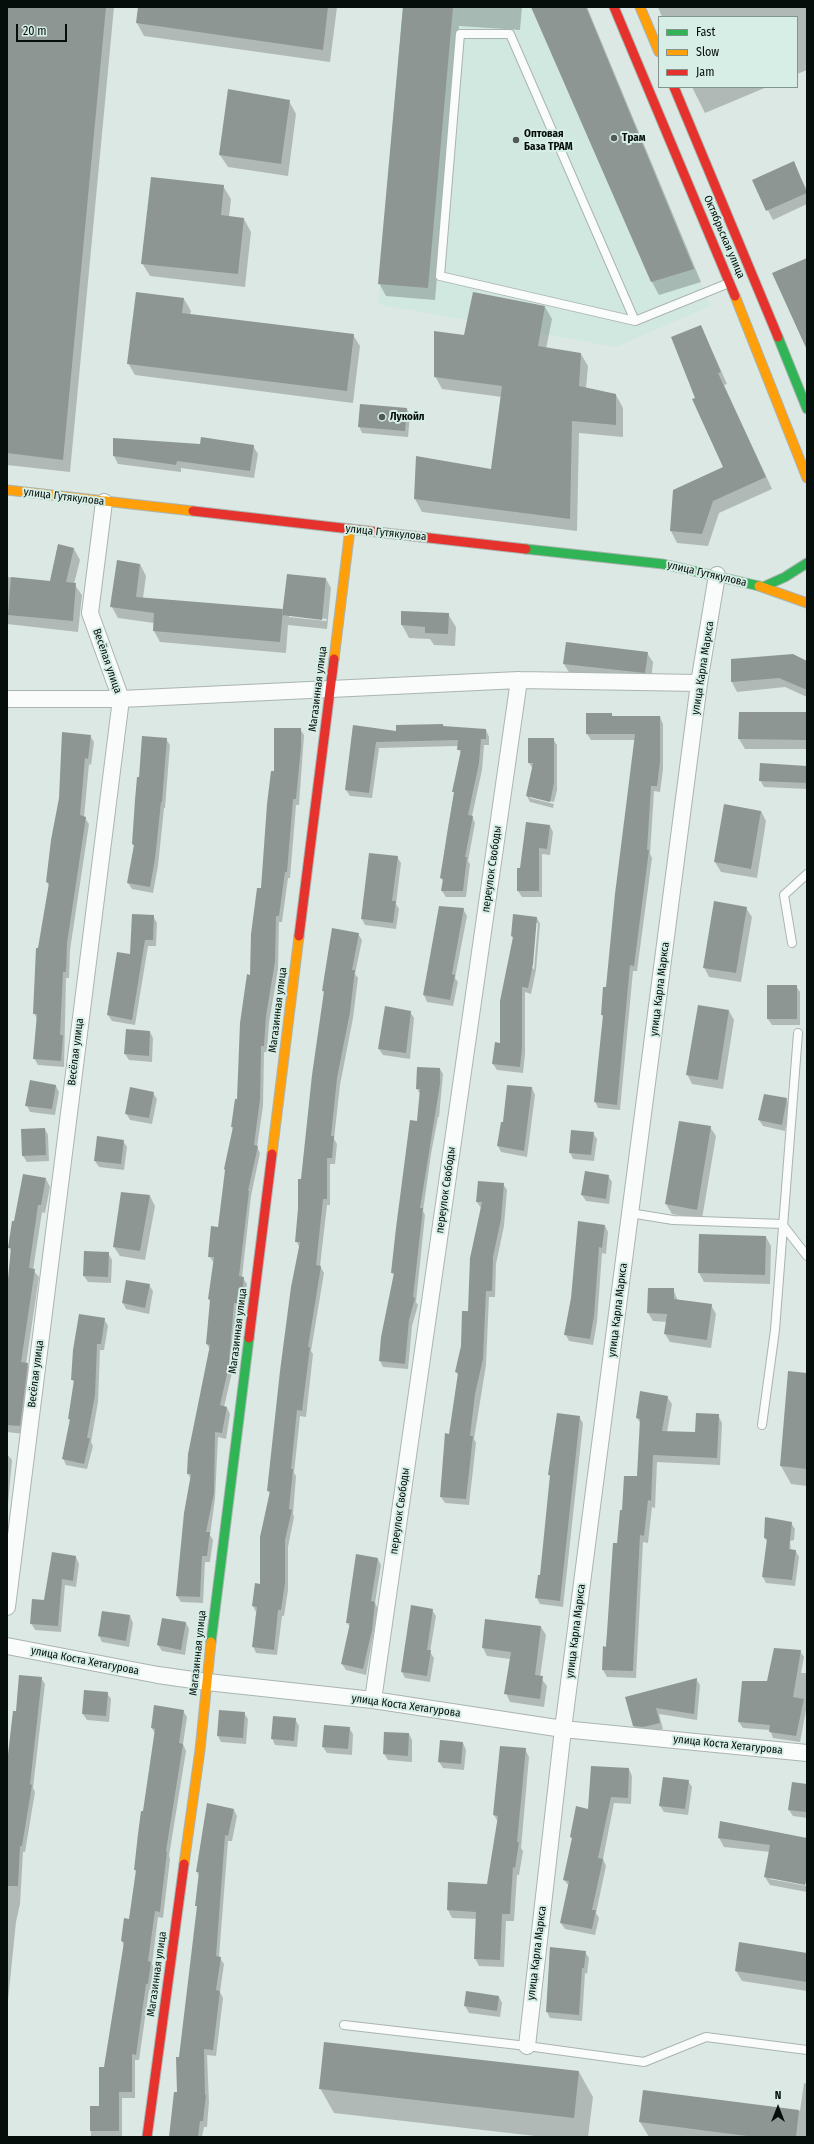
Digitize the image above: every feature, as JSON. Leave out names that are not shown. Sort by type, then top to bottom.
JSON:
[{"type":"main road","name":"Октябрьская улица","points":[[614,7],[730,283],[807,478]]},
{"type":"main road","points":[[640,7],[658,50]]},
{"type":"main road","name":"Октябрьская улица","points":[[674,88],[754,274],[807,409]]},
{"type":"main road","name":"улица Гутякулова","points":[[7,490],[663,564],[717,575],[763,588],[807,603]]},
{"type":"main road","name":"Магазинная улица","points":[[148,2137],[200,1750],[207,1682],[350,528]]},
{"type":"main road","points":[[763,588],[785,577],[807,563]]},
{"type":"street","name":"Весёлая улица","points":[[7,1608],[120,699],[90,613],[104,502]]},
{"type":"street","name":"улица Карла Маркса","points":[[527,2046],[563,1729],[699,683],[717,575]]},
{"type":"street","points":[[7,699],[120,699],[519,680],[699,683]]},
{"type":"street","name":"переулок Свободы","points":[[373,1700],[519,680]]},
{"type":"street","name":"улица Коста Хетагурова","points":[[7,1646],[207,1682],[373,1700],[563,1729],[807,1752]]},
{"type":"lane","points":[[635,321],[510,34],[460,34],[440,276],[635,321],[730,283]]},
{"type":"lane","points":[[792,943],[784,895],[807,874]]},
{"type":"lane","points":[[762,1425],[775,1330],[782,1224],[798,1033]]},
{"type":"lane","points":[[630,1213],[673,1220],[782,1224],[807,1256]]},
{"type":"lane","points":[[344,2025],[527,2046],[644,2062],[706,2037],[807,2050]]},
{"type":"shaded area","name":"Оптовая База ТРАМ","points":[[402,7],[586,7],[710,306],[615,347],[378,304]]},
{"type":"building","points":[[7,7],[106,7],[63,460],[7,453]]},
{"type":"building","points":[[138,7],[328,7],[323,50],[136,23]]},
{"type":"building","points":[[403,7],[453,7],[428,288],[378,284]]},
{"type":"building","name":"Трам","points":[[531,7],[586,7],[694,269],[651,282]]},
{"type":"building","points":[[228,89],[290,100],[281,164],[219,155]]},
{"type":"building","points":[[794,161],[807,193],[766,211],[752,180]]},
{"type":"building","points":[[151,177],[224,185],[221,215],[244,218],[238,274],[141,264]]},
{"type":"building","points":[[807,258],[807,350],[772,273]]},
{"type":"building","points":[[136,292],[184,298],[182,313],[354,334],[347,391],[127,364]]},
{"type":"building","points":[[473,292],[545,306],[538,346],[581,353],[579,386],[616,394],[616,425],[572,421],[570,519],[414,499],[416,456],[491,469],[502,386],[434,377],[434,331],[464,335]]},
{"type":"building","points":[[701,325],[721,372],[718,373],[766,477],[713,501],[702,534],[670,531],[673,490],[723,467],[692,399],[695,398],[671,337]]},
{"type":"building","name":"Лукойл","points":[[360,404],[407,408],[405,431],[358,427]]},
{"type":"building","points":[[201,437],[254,445],[250,471],[177,461],[176,465],[113,456],[113,438],[200,444]]},
{"type":"building","points":[[58,544],[74,548],[66,582],[76,583],[73,621],[8,615],[11,577],[50,581]]},
{"type":"building","points":[[117,560],[140,564],[136,597],[283,609],[280,642],[153,631],[154,613],[110,607]]},
{"type":"building","points":[[287,574],[326,578],[322,620],[282,615]]},
{"type":"building","points":[[401,611],[449,613],[448,634],[425,633],[425,627],[401,625]]},
{"type":"building","points":[[566,642],[648,652],[645,673],[563,664]]},
{"type":"building","points":[[793,654],[807,661],[807,690],[779,678],[731,682],[731,659]]},
{"type":"building","points":[[739,712],[807,712],[807,740],[738,739]]},
{"type":"building","points":[[586,713],[612,713],[612,716],[660,716],[660,762],[657,786],[651,786],[647,850],[649,850],[634,966],[630,965],[617,1105],[594,1102],[603,1015],[601,1015],[603,987],[606,987],[615,894],[635,734],[586,734]]},
{"type":"building","points":[[443,724],[443,726],[486,729],[486,739],[481,739],[479,763],[468,815],[473,816],[465,857],[467,857],[463,891],[441,891],[443,879],[440,878],[454,792],[452,792],[461,750],[457,750],[458,740],[376,742],[369,793],[345,790],[353,725],[396,731],[396,725]]},
{"type":"building","points":[[274,728],[301,728],[301,747],[296,799],[293,799],[287,872],[285,872],[279,916],[276,916],[275,962],[266,1016],[264,1046],[261,1046],[260,1099],[254,1145],[258,1146],[248,1191],[239,1276],[244,1277],[241,1304],[234,1303],[230,1361],[220,1405],[227,1407],[222,1433],[215,1432],[214,1493],[206,1532],[210,1532],[207,1556],[202,1556],[200,1597],[176,1596],[184,1513],[191,1474],[187,1474],[188,1454],[210,1345],[206,1344],[210,1300],[208,1299],[214,1257],[208,1257],[211,1226],[218,1227],[224,1169],[233,1127],[231,1127],[235,1099],[237,1099],[240,1023],[247,974],[250,975],[251,934],[257,888],[261,888],[267,804],[271,771],[274,771]]},
{"type":"building","points":[[62,732],[91,735],[88,759],[85,758],[80,815],[86,817],[67,943],[66,972],[63,972],[60,1035],[63,1035],[61,1061],[33,1059],[37,1014],[33,1014],[36,948],[38,948],[49,883],[46,882],[51,840],[59,798]]},
{"type":"building","points":[[142,736],[167,738],[162,802],[150,887],[127,883],[134,845],[132,844],[135,800],[137,777],[139,777]]},
{"type":"building","points":[[528,738],[554,738],[554,783],[550,802],[526,796],[533,763],[528,763]]},
{"type":"building","points":[[760,763],[807,766],[807,783],[759,781]]},
{"type":"building","points":[[724,804],[761,811],[751,869],[714,862]]},
{"type":"building","points":[[526,822],[550,825],[547,849],[539,848],[539,891],[517,891],[517,868],[520,868]]},
{"type":"building","points":[[369,853],[398,856],[392,901],[396,901],[393,923],[361,919]]},
{"type":"building","points":[[714,901],[747,907],[736,973],[703,968]]},
{"type":"building","points":[[439,906],[464,908],[452,974],[455,975],[450,1000],[423,995]]},
{"type":"building","points":[[132,914],[154,915],[153,940],[145,940],[132,1020],[107,1015],[117,952],[130,954]]},
{"type":"building","points":[[513,914],[537,917],[533,964],[528,988],[522,987],[522,1047],[520,1067],[492,1064],[495,1042],[500,1043],[500,1001],[513,937],[511,936]]},
{"type":"building","points":[[332,928],[359,933],[352,970],[355,970],[350,1012],[337,1078],[331,1136],[334,1136],[332,1158],[327,1158],[327,1199],[323,1199],[316,1265],[321,1266],[308,1347],[310,1347],[302,1411],[297,1410],[291,1469],[293,1469],[289,1509],[292,1510],[285,1540],[285,1583],[281,1610],[278,1610],[274,1650],[252,1647],[257,1607],[252,1606],[255,1583],[260,1584],[260,1537],[270,1491],[267,1491],[280,1371],[291,1287],[300,1242],[295,1242],[298,1209],[298,1179],[301,1179],[312,1075],[324,991],[322,991]]},
{"type":"building","points":[[767,985],[797,985],[797,1019],[767,1019]]},
{"type":"building","points":[[698,1005],[729,1010],[718,1080],[686,1075]]},
{"type":"building","points":[[385,1006],[411,1011],[406,1053],[378,1049]]},
{"type":"building","points":[[126,1029],[150,1031],[149,1056],[124,1054]]},
{"type":"building","points":[[417,1067],[440,1068],[440,1084],[420,1208],[423,1208],[413,1297],[415,1298],[409,1320],[405,1364],[379,1361],[381,1337],[394,1273],[391,1273],[410,1120],[417,1121],[420,1089],[416,1089]]},
{"type":"building","points":[[30,1080],[56,1085],[52,1109],[25,1106]]},
{"type":"building","points":[[507,1085],[532,1087],[524,1151],[497,1146],[501,1122],[503,1122]]},
{"type":"building","points":[[130,1087],[154,1092],[149,1118],[125,1114]]},
{"type":"building","points":[[764,1094],[787,1098],[782,1125],[758,1120]]},
{"type":"building","points":[[679,1121],[711,1126],[697,1210],[665,1204]]},
{"type":"building","points":[[45,1128],[46,1155],[22,1156],[21,1129]]},
{"type":"building","points":[[571,1130],[594,1132],[591,1155],[569,1153]]},
{"type":"building","points":[[97,1136],[124,1140],[121,1164],[94,1161]]},
{"type":"building","points":[[585,1171],[609,1175],[606,1199],[581,1195]]},
{"type":"building","points":[[23,1174],[46,1178],[41,1205],[38,1205],[29,1268],[35,1269],[21,1362],[28,1363],[20,1426],[7,1425],[7,1289],[11,1248],[8,1248],[12,1221],[14,1221]]},
{"type":"building","points":[[478,1181],[504,1183],[501,1219],[493,1257],[492,1291],[486,1291],[483,1359],[475,1394],[470,1436],[473,1436],[466,1499],[440,1497],[445,1433],[449,1434],[458,1373],[455,1372],[461,1346],[462,1311],[468,1311],[470,1258],[482,1202],[476,1202]]},
{"type":"building","points":[[121,1192],[150,1195],[140,1251],[113,1247]]},
{"type":"building","points":[[578,1221],[605,1225],[602,1248],[599,1247],[594,1316],[590,1339],[564,1335],[571,1298]]},
{"type":"building","points":[[699,1234],[766,1236],[765,1275],[698,1273]]},
{"type":"building","points":[[84,1251],[109,1252],[108,1277],[83,1276]]},
{"type":"building","points":[[126,1280],[150,1284],[145,1308],[122,1303]]},
{"type":"building","points":[[648,1288],[674,1288],[674,1299],[712,1304],[707,1340],[664,1334],[667,1314],[647,1313]]},
{"type":"building","points":[[79,1314],[105,1318],[101,1344],[97,1344],[95,1395],[87,1438],[90,1438],[84,1464],[62,1459],[70,1419],[68,1419],[74,1380],[71,1380],[73,1350]]},
{"type":"building","points":[[788,1371],[807,1373],[807,1469],[780,1466]]},
{"type":"building","points":[[640,1391],[668,1396],[662,1431],[695,1432],[696,1413],[719,1414],[717,1458],[653,1455],[651,1501],[648,1500],[644,1536],[640,1535],[633,1671],[602,1670],[603,1646],[606,1647],[613,1543],[617,1543],[620,1510],[622,1510],[624,1476],[637,1476],[640,1419],[636,1418]]},
{"type":"building","points":[[557,1413],[580,1416],[560,1601],[535,1598],[538,1575],[540,1575],[550,1475],[548,1475]]},
{"type":"building","points":[[765,1517],[792,1522],[789,1549],[796,1550],[792,1580],[762,1577],[767,1539],[764,1538]]},
{"type":"building","points":[[52,1552],[76,1556],[73,1581],[62,1579],[58,1626],[30,1624],[32,1599],[44,1600]]},
{"type":"building","points":[[356,1554],[378,1558],[371,1601],[375,1602],[372,1630],[363,1669],[341,1664],[350,1623],[346,1623]]},
{"type":"building","points":[[411,1605],[433,1609],[427,1650],[431,1650],[427,1676],[401,1672]]},
{"type":"building","points":[[102,1611],[130,1615],[126,1641],[98,1636]]},
{"type":"building","points":[[162,1618],[186,1622],[181,1650],[157,1645]]},
{"type":"building","points":[[485,1619],[541,1626],[535,1675],[543,1676],[540,1699],[504,1694],[511,1652],[482,1648]]},
{"type":"building","points":[[774,1648],[801,1650],[793,1697],[804,1699],[796,1736],[769,1732],[770,1725],[738,1722],[742,1681],[767,1681]]},
{"type":"building","points":[[19,1675],[42,1677],[30,1784],[32,1785],[22,1846],[20,1846],[18,1886],[7,1886],[7,1763],[13,1711],[16,1711]]},
{"type":"building","points":[[697,1678],[694,1714],[656,1708],[660,1723],[643,1727],[633,1726],[625,1697]]},
{"type":"building","points":[[84,1690],[108,1692],[106,1716],[82,1714]]},
{"type":"building","points":[[154,1705],[184,1710],[179,1743],[183,1744],[166,1851],[160,1912],[155,1911],[148,1961],[151,1962],[148,1984],[146,1984],[136,2055],[132,2054],[132,2092],[119,2092],[119,2131],[90,2131],[90,2106],[99,2106],[99,2067],[104,2067],[124,1942],[121,1941],[124,1918],[129,1919],[136,1870],[134,1870],[141,1811],[143,1811],[155,1729],[151,1728]]},
{"type":"building","points":[[219,1710],[245,1712],[243,1738],[217,1736]]},
{"type":"building","points":[[273,1716],[296,1718],[294,1741],[271,1739]]},
{"type":"building","points":[[324,1725],[350,1727],[348,1749],[322,1747]]},
{"type":"building","points":[[384,1732],[409,1733],[408,1756],[383,1754]]},
{"type":"building","points":[[440,1740],[463,1742],[461,1764],[438,1762]]},
{"type":"building","points":[[500,1746],[526,1748],[517,1842],[519,1842],[515,1868],[513,1867],[510,1914],[502,1914],[500,1960],[474,1959],[476,1912],[447,1910],[448,1882],[487,1884],[498,1816],[493,1815]]},
{"type":"building","points":[[591,1766],[629,1768],[628,1798],[611,1797],[598,1858],[603,1859],[592,1910],[596,1910],[592,1929],[560,1923],[569,1881],[563,1880],[572,1838],[570,1837],[576,1806],[588,1809]]},
{"type":"building","points":[[663,1777],[689,1780],[685,1809],[659,1806]]},
{"type":"building","points":[[792,1782],[807,1784],[807,1812],[788,1810]]},
{"type":"building","points":[[207,1803],[234,1809],[228,1836],[225,1835],[216,1956],[221,1957],[216,1990],[220,1991],[213,2050],[204,2049],[206,2095],[203,2121],[200,2121],[198,2137],[169,2137],[174,2092],[177,2092],[176,2057],[179,2057],[197,1906],[195,1906],[199,1872],[196,1872]]},
{"type":"building","points":[[720,1821],[807,1838],[807,1875],[805,1885],[764,1877],[770,1845],[718,1838]]},
{"type":"building","points":[[739,1942],[807,1953],[807,1982],[735,1971]]},
{"type":"building","points":[[550,1947],[586,1951],[584,1968],[582,1968],[579,2015],[546,2012]]},
{"type":"building","points":[[466,1991],[499,1996],[497,2011],[464,2006]]},
{"type":"building","points":[[324,2042],[579,2071],[574,2118],[319,2089]]},
{"type":"building","points":[[643,2090],[799,2110],[796,2137],[755,2137],[639,2122]]},
{"type":"traffic: fast","points":[[778,337],[807,409]]},
{"type":"traffic: fast","points":[[526,549],[663,564],[759,586]]},
{"type":"traffic: fast","points":[[763,587],[785,577],[807,563]]},
{"type":"traffic: fast","points":[[211,1642],[249,1338]]},
{"type":"traffic: slow","points":[[640,7],[658,50]]},
{"type":"traffic: slow","points":[[735,296],[807,478]]},
{"type":"traffic: slow","points":[[7,490],[193,511]]},
{"type":"traffic: slow","points":[[334,659],[350,529]]},
{"type":"traffic: slow","points":[[759,586],[807,603]]},
{"type":"traffic: slow","points":[[272,1154],[299,936]]},
{"type":"traffic: slow","points":[[184,1864],[200,1750],[211,1642]]},
{"type":"traffic: jam","points":[[614,7],[735,296]]},
{"type":"traffic: jam","points":[[674,88],[778,337]]},
{"type":"traffic: jam","points":[[193,511],[526,549]]},
{"type":"traffic: jam","points":[[299,936],[334,659]]},
{"type":"traffic: jam","points":[[249,1338],[272,1154]]},
{"type":"traffic: jam","points":[[147,2137],[184,1864]]},
{"type":"place","name":"Трам","points":[[614,138]]},
{"type":"place","name":"Оптовая База ТРАМ","points":[[516,140]]},
{"type":"place","name":"Лукойл","points":[[382,417]]}]
